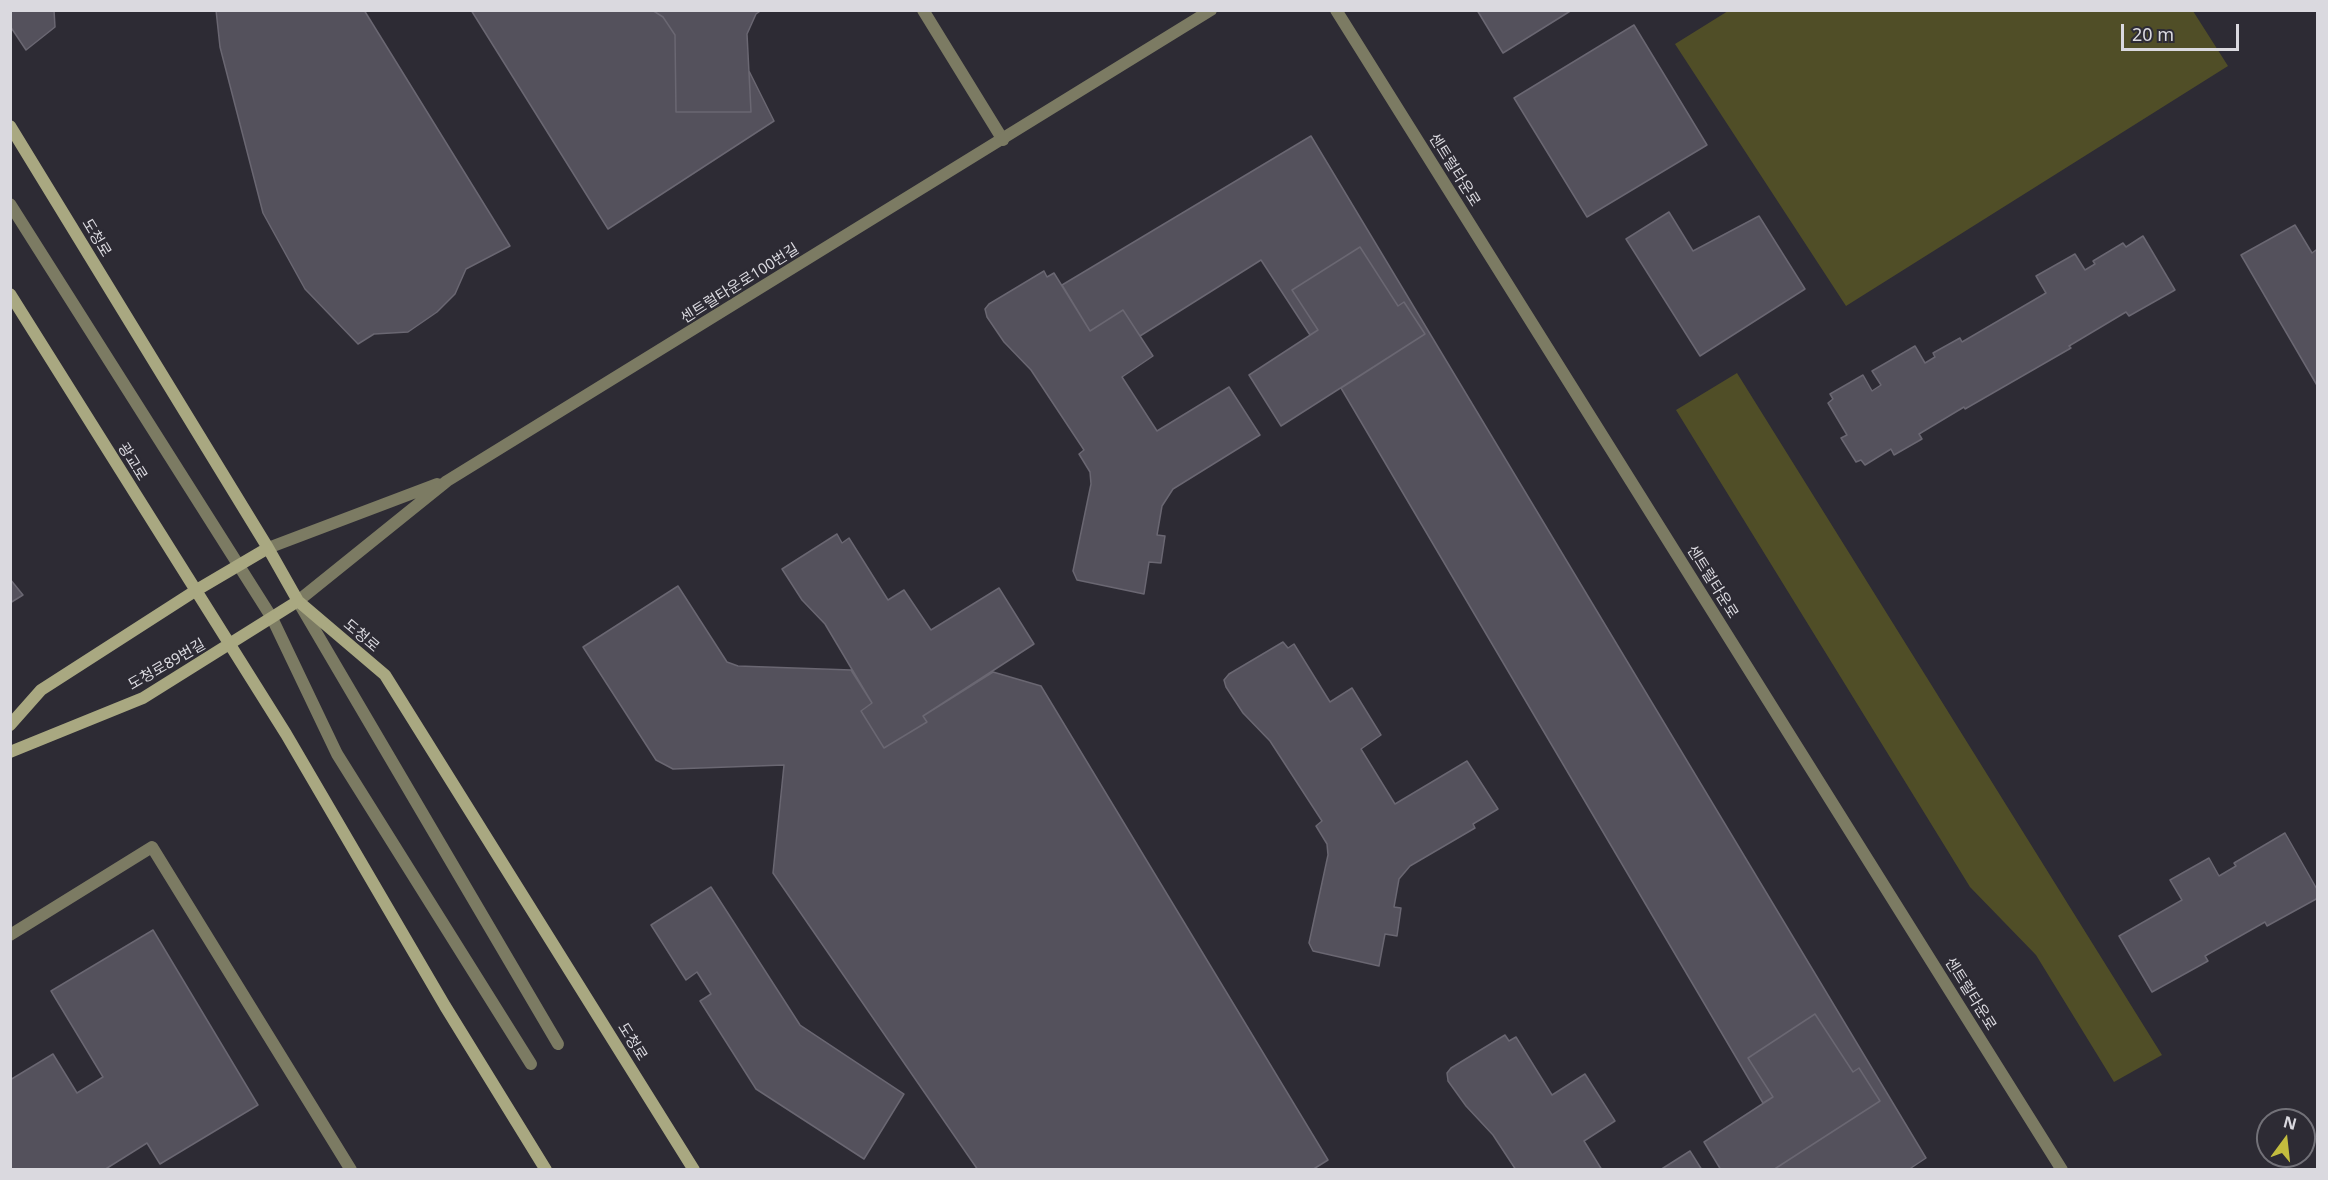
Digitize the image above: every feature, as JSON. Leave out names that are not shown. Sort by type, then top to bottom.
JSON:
[{"type":"main road","name":"도청로","points":[[10,126],[268,548],[298,601],[385,675],[694,1170]]},
{"type":"main road","name":"광교로","points":[[10,294],[230,645]]},
{"type":"main road","points":[[10,724],[40,690],[195,591],[268,548]]},
{"type":"main road","name":"도청로89번길","points":[[10,752],[144,698],[298,601]]},
{"type":"main road","points":[[230,645],[286,734],[445,1006],[546,1170]]},
{"type":"street","points":[[923,10],[1003,140]]},
{"type":"street","name":"센트럴타운로100번길","points":[[298,601],[447,481],[1211,10]]},
{"type":"street","name":"센트럴타운로","points":[[1336,10],[2062,1170]]},
{"type":"street","points":[[10,204],[272,618],[337,754],[531,1064]]},
{"type":"street","points":[[268,548],[447,481]]},
{"type":"street","points":[[298,601],[558,1044]]},
{"type":"street","points":[[10,935],[152,847],[351,1170]]},
{"type":"shaded area","points":[[1728,11],[2193,11],[2228,66],[1846,306],[1675,44]]},
{"type":"shaded area","points":[[1737,373],[2162,1055],[2114,1082],[2036,955],[1970,887],[1676,410]]},
{"type":"building","points":[[10,10],[54,10],[55,27],[26,50],[10,26]]},
{"type":"building","points":[[216,10],[364,10],[510,246],[466,269],[455,294],[437,312],[408,332],[374,334],[358,344],[305,289],[263,213],[220,47]]},
{"type":"building","points":[[471,10],[652,10],[663,17],[675,35],[676,112],[751,112],[749,71],[774,121],[608,229]]},
{"type":"building","points":[[652,10],[762,10],[756,14],[747,34],[751,112],[676,112],[675,35],[663,17]]},
{"type":"building","points":[[1477,10],[1572,10],[1503,53]]},
{"type":"building","points":[[1634,25],[1707,145],[1587,217],[1514,98]]},
{"type":"building","points":[[1311,136],[1926,1158],[1908,1170],[1773,1170],[1880,1101],[1859,1068],[1853,1072],[1815,1014],[1748,1058],[1773,1097],[1763,1103],[1341,388],[1425,334],[1404,302],[1398,306],[1360,247],[1292,290],[1318,330],[1310,335],[1261,260],[1140,336],[1123,310],[1090,331],[1062,285]]},
{"type":"building","points":[[1669,212],[1693,251],[1759,216],[1805,289],[1700,356],[1626,239]]},
{"type":"building","points":[[2295,225],[2312,253],[2316,250],[2318,253],[2318,387],[2241,255]]},
{"type":"building","points":[[2143,236],[2175,290],[2129,316],[2126,312],[2069,346],[2071,348],[1965,409],[1964,407],[1919,434],[1922,439],[1894,455],[1891,449],[1865,465],[1861,460],[1856,462],[1841,438],[1847,435],[1828,403],[1833,399],[1830,394],[1863,375],[1872,391],[1881,385],[1872,371],[1915,346],[1925,363],[1935,357],[1933,353],[1960,338],[1962,342],[2046,293],[2036,276],[2075,254],[2085,270],[2095,264],[2093,261],[2123,243],[2126,247]]},
{"type":"building","points":[[1360,247],[1398,306],[1404,302],[1425,334],[1281,426],[1249,375],[1318,330],[1292,290]]},
{"type":"building","points":[[1044,271],[1047,277],[1054,273],[1090,331],[1123,310],[1153,356],[1122,377],[1157,431],[1229,387],[1260,435],[1173,489],[1162,506],[1157,535],[1165,536],[1161,563],[1149,562],[1144,594],[1077,580],[1073,571],[1091,484],[1090,472],[1079,454],[1084,450],[1031,370],[1004,342],[987,317],[985,309],[989,304]]},
{"type":"building","points":[[837,534],[842,543],[849,538],[888,600],[904,590],[931,630],[999,588],[1034,644],[923,716],[927,722],[884,748],[861,711],[872,703],[825,624],[802,600],[782,569]]},
{"type":"building","points":[[10,579],[23,595],[10,603]]},
{"type":"building","points":[[678,586],[727,662],[738,666],[851,670],[872,703],[861,711],[884,748],[927,722],[923,716],[993,672],[1041,686],[1328,1160],[1312,1170],[978,1170],[773,873],[784,765],[673,769],[656,760],[583,647]]},
{"type":"building","points":[[1283,642],[1288,648],[1294,644],[1330,702],[1352,688],[1381,735],[1361,749],[1395,804],[1467,761],[1498,809],[1473,824],[1475,828],[1410,866],[1399,879],[1394,907],[1401,908],[1397,936],[1385,934],[1379,966],[1313,951],[1309,943],[1328,855],[1327,844],[1316,826],[1322,821],[1270,741],[1243,713],[1226,687],[1224,680],[1229,674]]},
{"type":"building","points":[[2285,833],[2318,891],[2318,898],[2267,926],[2265,922],[2205,956],[2208,961],[2152,992],[2119,936],[2182,900],[2170,880],[2209,858],[2219,876],[2236,866],[2234,863]]},
{"type":"building","points":[[711,887],[800,1025],[904,1094],[864,1159],[756,1089],[700,1001],[711,994],[697,972],[686,980],[651,925]]},
{"type":"building","points":[[153,930],[258,1105],[160,1164],[147,1143],[104,1170],[10,1170],[10,1080],[53,1054],[77,1093],[103,1077],[51,991]]},
{"type":"building","points":[[1815,1014],[1853,1072],[1859,1068],[1880,1101],[1773,1170],[1721,1170],[1704,1142],[1773,1097],[1748,1058]]},
{"type":"building","points":[[1505,1035],[1509,1041],[1516,1037],[1552,1095],[1585,1074],[1615,1121],[1584,1141],[1602,1170],[1516,1170],[1493,1135],[1466,1106],[1448,1081],[1447,1073],[1451,1068]]},
{"type":"building","points":[[1690,1151],[1702,1170],[1660,1170]]}]
